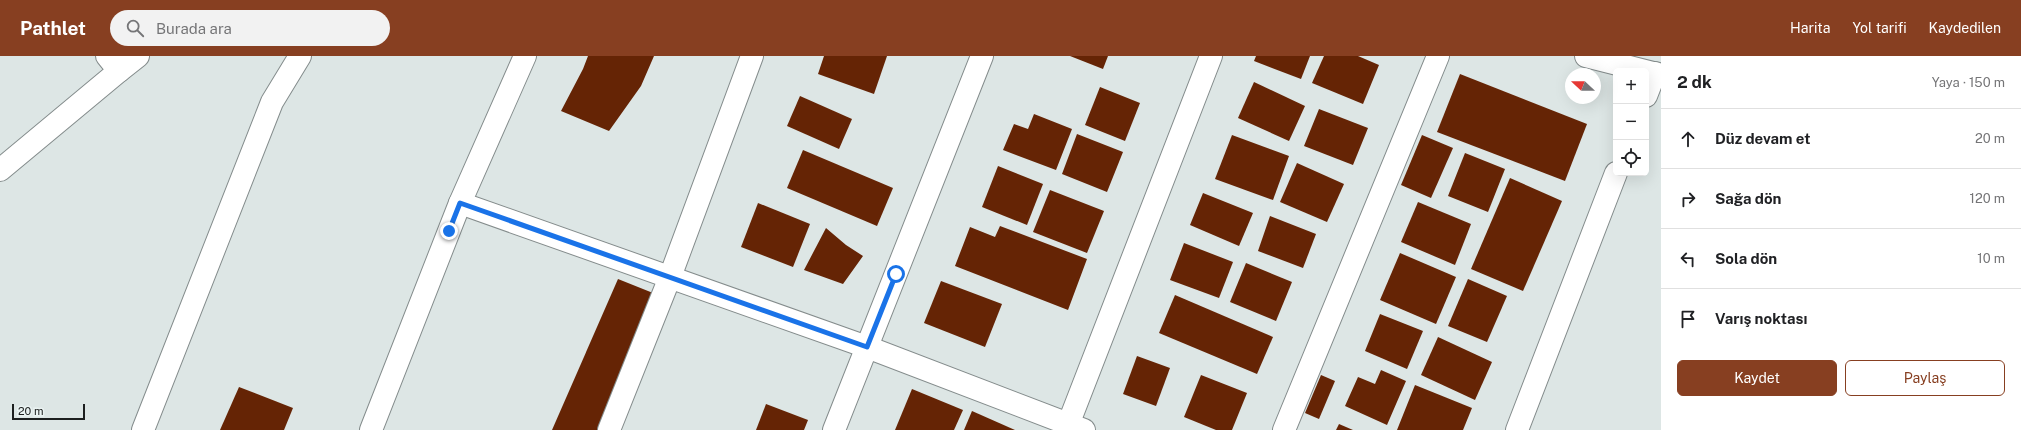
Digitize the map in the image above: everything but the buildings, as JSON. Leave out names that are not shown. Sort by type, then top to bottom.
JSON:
[{"type":"street","points":[[0,170],[113,63],[138,56]]},
{"type":"street","points":[[143,430],[272,102],[300,56]]},
{"type":"street","points":[[371,430],[460,203],[525,56]]},
{"type":"street","points":[[609,430],[670,277],[752,56]]},
{"type":"street","points":[[834,430],[982,56]]},
{"type":"street","points":[[460,203],[867,347],[1073,428],[1211,56]]},
{"type":"street","points":[[1284,430],[1438,56]]},
{"type":"street","points":[[1586,56],[1658,74],[1649,90]]},
{"type":"street","points":[[1517,430],[1615,176]]},
{"type":"route","points":[[449,231],[460,203],[867,347],[896,274]]}]
